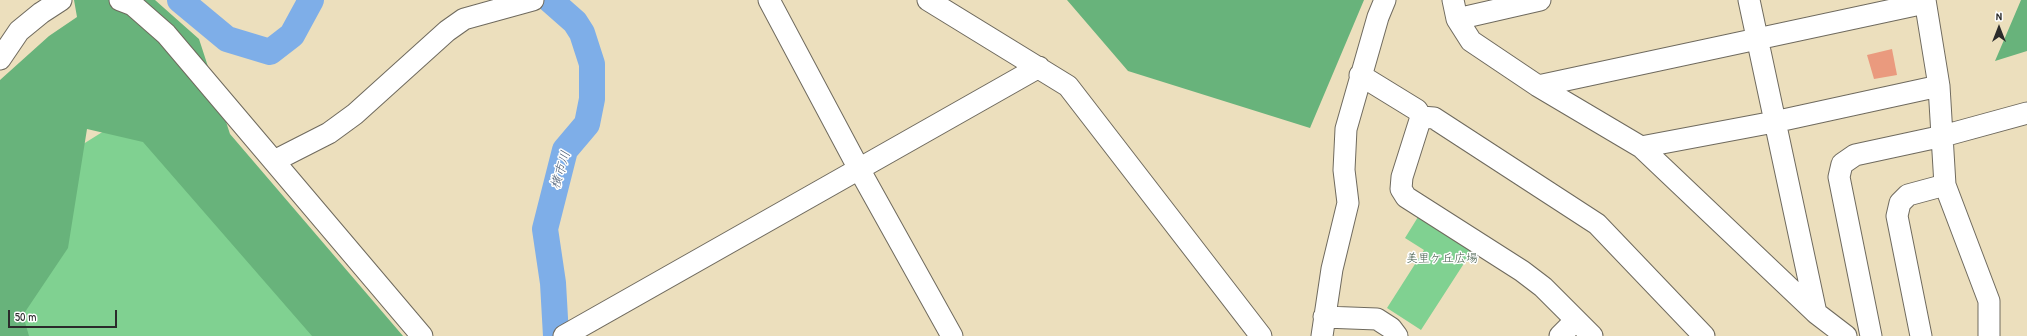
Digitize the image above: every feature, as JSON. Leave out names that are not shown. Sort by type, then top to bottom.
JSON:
[{"type":"street","points":[[0,59],[19,31],[41,13],[61,0]]},
{"type":"street","points":[[120,0],[133,5],[166,34],[422,336]]},
{"type":"street","points":[[769,0],[859,169],[952,336]]},
{"type":"street","points":[[928,0],[1068,86],[1261,336]]},
{"type":"street","points":[[1385,0],[1378,17],[1360,75],[1346,129],[1344,170],[1348,203],[1346,218],[1332,269],[1323,326],[1377,320],[1391,328],[1397,336]]},
{"type":"street","points":[[1540,0],[1455,9],[1471,41],[1538,86],[1641,147],[1816,313],[1846,336]]},
{"type":"street","points":[[1749,0],[1816,313]]},
{"type":"street","points":[[274,161],[329,133],[342,124],[447,31],[464,19],[529,2]]},
{"type":"street","points":[[1538,86],[1925,2],[1939,86],[1945,185],[1989,301],[1989,336]]},
{"type":"street","points":[[568,334],[1039,67]]},
{"type":"street","points":[[1360,75],[1417,110],[1420,117],[1402,177],[1401,189],[1406,197],[1522,271],[1543,287],[1592,336]]},
{"type":"street","points":[[1641,147],[1774,122],[1939,86]]},
{"type":"street","points":[[1871,336],[1839,177],[1842,164],[1855,155],[1943,136],[2027,113]]},
{"type":"street","points":[[1420,117],[1434,118],[1597,224],[1704,336]]},
{"type":"street","points":[[1922,336],[1897,216],[1900,203],[1908,195],[1945,185]]},
{"type":"street","points":[[1560,336],[1576,320]]},
{"type":"green space","points":[[74,0],[155,0],[199,39],[230,134],[403,336],[312,336],[143,142],[87,129],[68,248],[23,315],[29,336],[0,336],[0,80],[49,36],[77,17]]},
{"type":"green space","points":[[1067,0],[1364,0],[1310,128],[1128,71]]},
{"type":"green space","points":[[2021,0],[2027,0],[2027,51],[1995,61]]},
{"type":"green space","points":[[136,111],[331,336],[0,336],[0,196]]},
{"type":"green space","name":"美里ケ丘広場","points":[[1418,217],[1472,251],[1421,330],[1387,308],[1424,250],[1405,238]]},
{"type":"building","points":[[1892,49],[1897,75],[1874,79],[1867,55]]},
{"type":"waterway","name":"横市川","points":[[180,0],[227,39],[270,52],[292,35],[311,0]]},
{"type":"waterway","name":"横市川","points":[[550,0],[575,22],[582,33],[592,64],[592,99],[587,124],[565,150],[545,229],[553,283],[556,336]]}]
